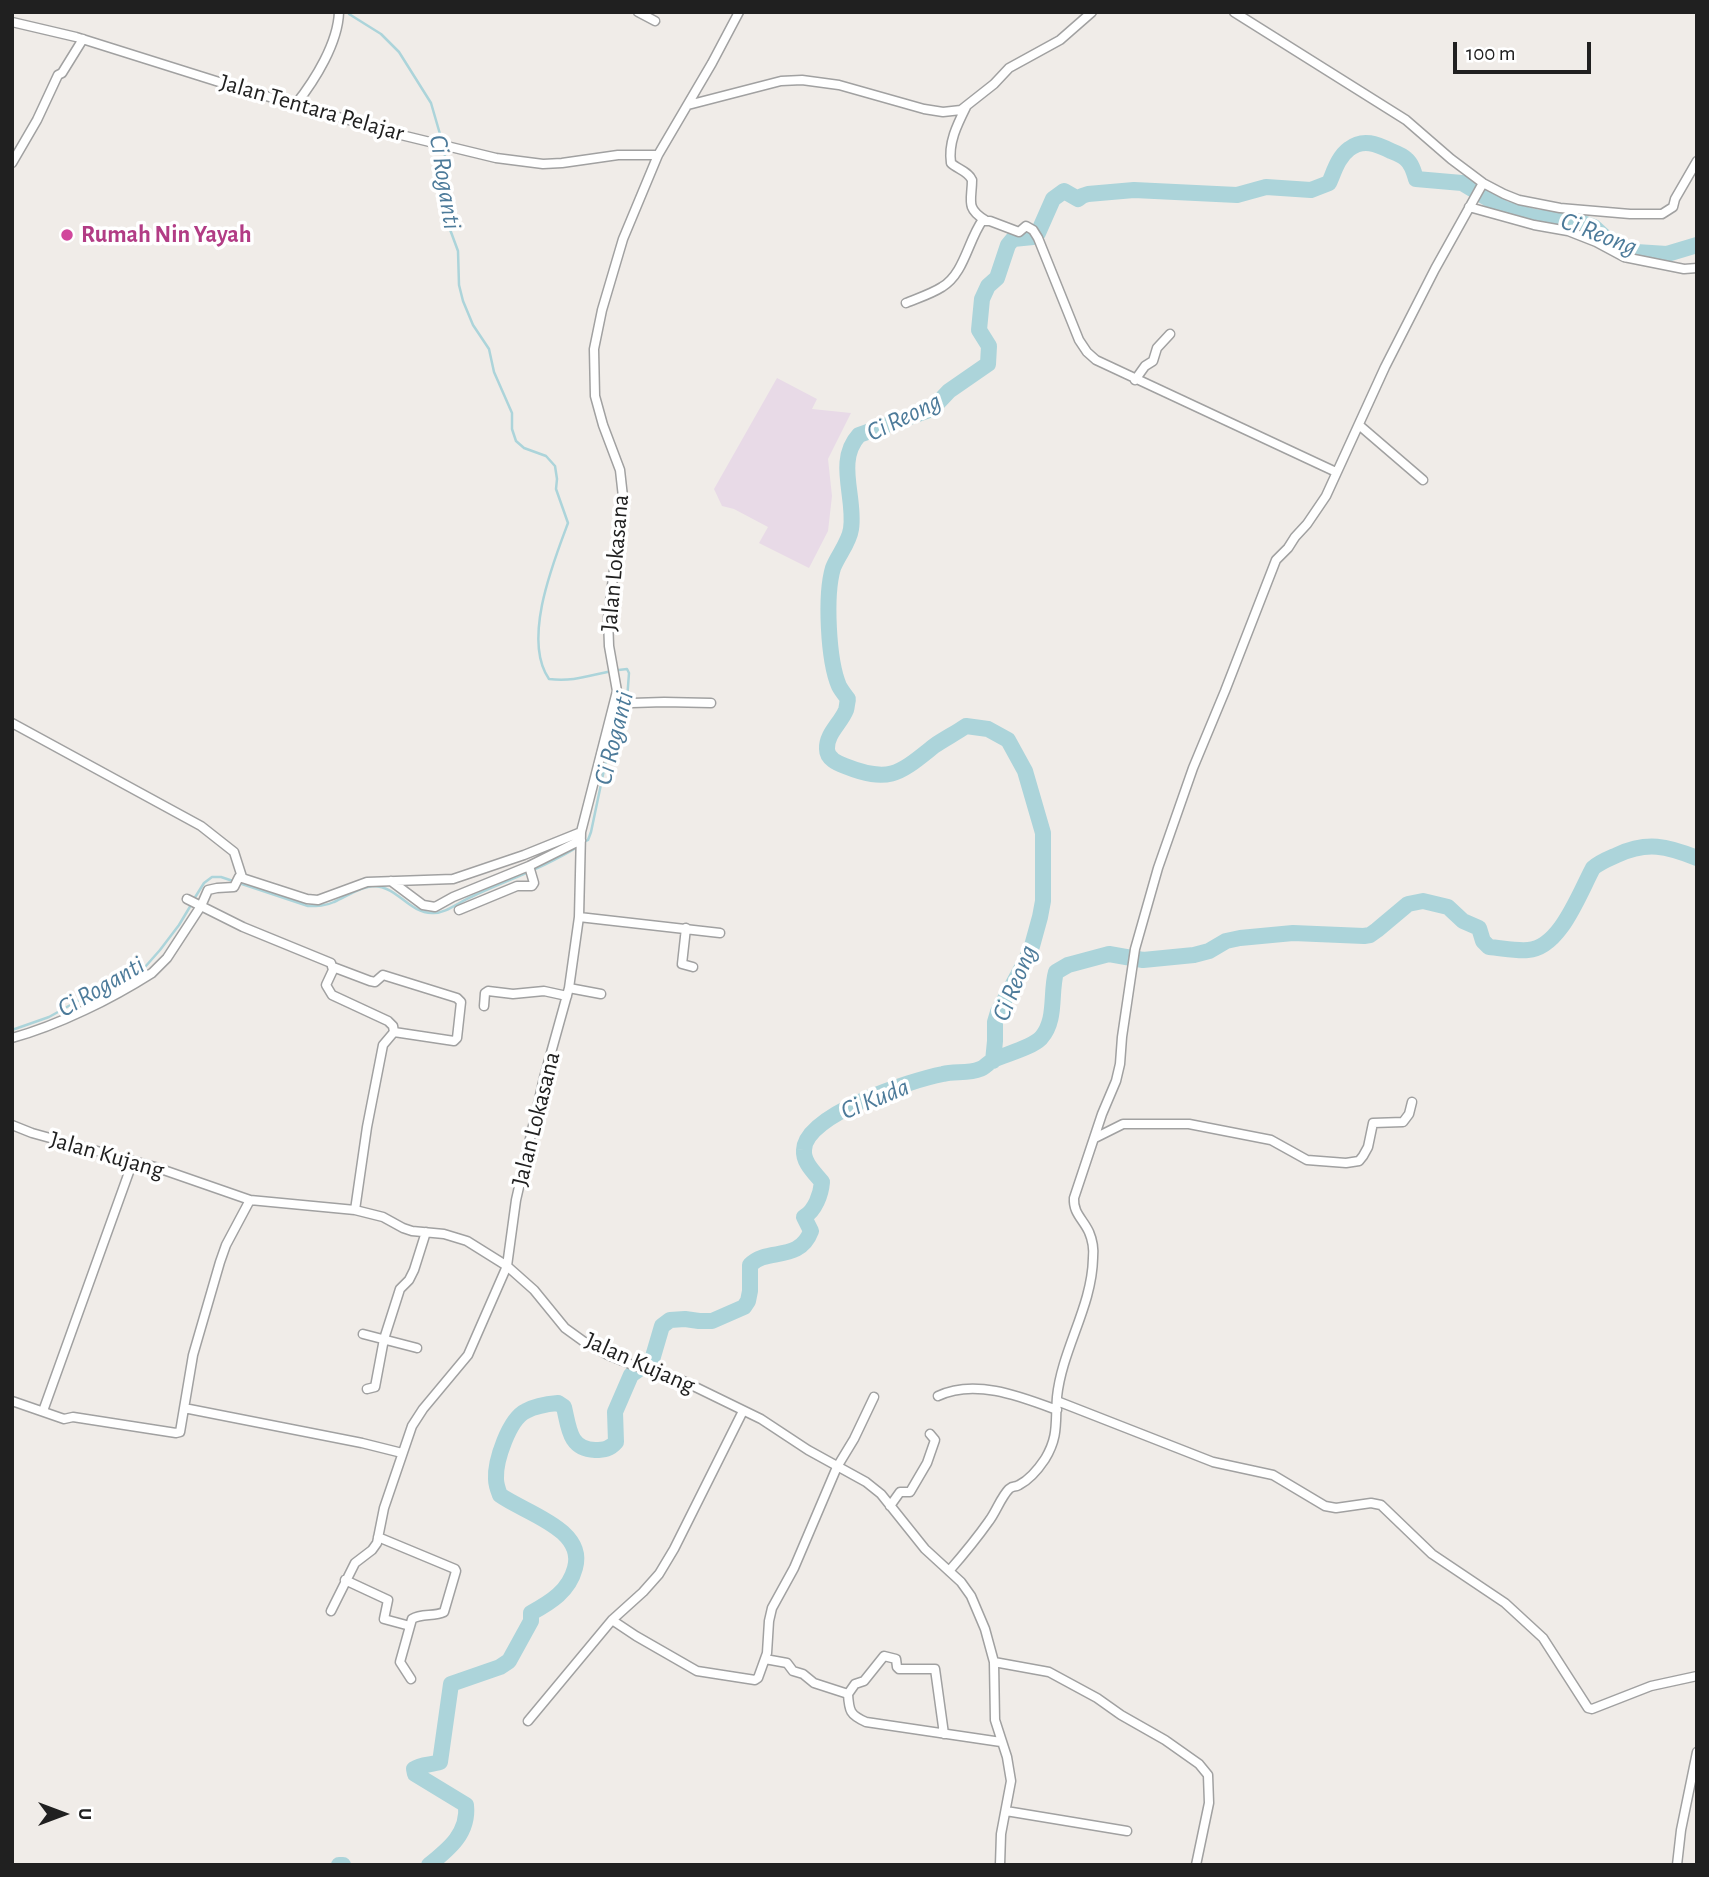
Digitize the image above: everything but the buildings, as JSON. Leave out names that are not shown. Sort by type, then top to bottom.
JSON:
[{"type":"street","points":[[296,104],[316,76],[333,40],[339,12]]},
{"type":"street","points":[[638,12],[655,21]]},
{"type":"street","name":"Jalan Lokasana","points":[[378,1537],[384,1508],[402,1453],[417,1418],[468,1356],[507,1266],[516,1200],[544,1078],[568,992],[579,918],[581,836],[610,715],[623,703],[617,691],[608,646],[608,618],[623,483],[595,396],[594,349],[602,310],[623,239],[658,155],[712,63],[738,12]]},
{"type":"street","points":[[688,105],[781,81],[802,80],[839,85],[924,109],[943,112],[961,110],[1009,68],[1060,40],[1092,12]]},
{"type":"street","points":[[1234,12],[1406,120],[1481,186],[1519,200],[1560,208],[1662,214],[1673,208],[1675,199],[1697,161]]},
{"type":"street","name":"Jalan Tentara Pelajar","points":[[12,22],[83,39],[347,120],[496,158],[543,164],[618,155],[658,155]]},
{"type":"street","points":[[12,163],[37,120],[58,75],[62,73],[83,39]]},
{"type":"street","points":[[966,107],[951,145],[951,163],[972,180],[971,209],[985,220],[1019,232],[1026,226],[1036,234],[1079,340],[1096,360],[1336,472]]},
{"type":"street","points":[[949,1571],[991,1519],[1009,1489],[1036,1472],[1055,1440],[1064,1363],[1091,1286],[1092,1240],[1074,1206],[1102,1114],[1116,1081],[1136,949],[1162,857],[1193,768],[1276,559],[1288,548],[1326,496],[1396,345],[1481,186]]},
{"type":"street","points":[[1470,205],[1534,225],[1568,231],[1624,257],[1684,269],[1697,268]]},
{"type":"street","points":[[906,303],[949,282],[956,274],[979,225],[985,220]]},
{"type":"street","points":[[1135,380],[1145,366],[1153,361],[1157,348],[1170,334]]},
{"type":"street","points":[[1359,425],[1423,480]]},
{"type":"street","points":[[623,703],[711,703]]},
{"type":"street","points":[[12,723],[201,826],[234,852],[239,880]]},
{"type":"street","points":[[461,903],[530,870],[581,836]]},
{"type":"street","points":[[12,1038],[36,1031],[91,1006],[152,973],[167,958],[194,903],[208,890],[239,880],[313,900],[322,899],[362,883],[453,879],[581,836]]},
{"type":"street","points":[[391,881],[415,900],[428,907],[435,907],[461,903],[517,886],[533,886],[530,870]]},
{"type":"street","points":[[194,903],[243,927],[327,960],[333,967],[370,981],[375,982],[383,975],[457,998],[461,1002],[457,1038],[454,1041],[394,1032]]},
{"type":"street","points":[[579,918],[720,933]]},
{"type":"street","points":[[686,928],[682,964],[692,967]]},
{"type":"street","points":[[333,967],[326,985],[332,995],[388,1021],[394,1032],[383,1045],[355,1210]]},
{"type":"street","points":[[484,1006],[485,993],[488,991],[601,993]]},
{"type":"street","points":[[1095,1138],[1123,1124],[1189,1124],[1271,1140],[1307,1160],[1346,1163],[1359,1161],[1363,1156],[1373,1124],[1404,1122],[1412,1102]]},
{"type":"street","name":"Jalan Kujang","points":[[12,1125],[250,1200],[355,1210],[383,1217],[403,1228],[444,1234],[467,1241],[507,1266],[534,1290],[565,1328],[583,1341],[608,1355],[683,1381],[743,1410],[866,1482],[881,1494],[925,1549],[961,1582],[979,1612],[985,1629],[994,1662],[995,1720],[1011,1780],[1001,1834],[1000,1865]]},
{"type":"street","points":[[43,1411],[133,1161]]},
{"type":"street","points":[[12,1401],[64,1419],[73,1417],[180,1432],[193,1355],[220,1262],[250,1200]]},
{"type":"street","points":[[367,1389],[375,1387],[377,1382],[384,1339],[400,1289],[414,1270],[426,1232]]},
{"type":"street","points":[[363,1334],[416,1348]]},
{"type":"street","points":[[938,1396],[947,1391],[983,1390],[1057,1405],[1213,1462],[1273,1475],[1325,1506],[1371,1503],[1381,1505],[1432,1554],[1505,1602],[1543,1638],[1588,1708],[1592,1709],[1659,1684],[1697,1676]]},
{"type":"street","points":[[612,1620],[697,1671],[755,1680],[767,1653],[772,1608],[794,1568],[838,1467],[874,1397]]},
{"type":"street","points":[[184,1408],[402,1453]]},
{"type":"street","points":[[528,1721],[612,1620],[659,1574],[743,1410]]},
{"type":"street","points":[[890,1506],[900,1492],[910,1492],[920,1477],[935,1440],[930,1434]]},
{"type":"street","points":[[331,1611],[355,1563],[375,1547],[378,1537],[455,1569],[444,1612],[412,1619],[400,1662],[411,1679]]},
{"type":"street","points":[[345,1580],[388,1600],[384,1618],[386,1620],[410,1626]]},
{"type":"street","points":[[944,1734],[935,1669],[899,1669],[896,1658],[884,1656],[864,1681],[855,1684],[848,1694],[851,1713],[866,1722],[944,1734],[1001,1742]]},
{"type":"street","points":[[765,1658],[787,1663],[793,1671],[803,1674],[814,1683],[848,1694]]},
{"type":"street","points":[[994,1662],[1049,1672],[1097,1698],[1199,1764],[1208,1776],[1209,1803],[1196,1865]]},
{"type":"street","points":[[1677,1865],[1681,1830],[1697,1752]]},
{"type":"street","points":[[1006,1811],[1127,1831]]},
{"type":"shaded area","points":[[777,378],[817,399],[812,409],[851,413],[828,459],[832,496],[828,531],[809,568],[759,543],[768,527],[734,509],[722,506],[714,489]]},
{"type":"waterway","name":"Ci Roganti","points":[[349,12],[381,34],[399,52],[431,103],[442,141]]},
{"type":"waterway","name":"Ci Reong","points":[[993,1061],[998,1012],[1032,946],[1043,901],[1043,833],[1025,771],[1008,740],[988,729],[966,726],[894,773],[873,774],[833,760],[827,752],[827,744],[846,710],[848,699],[835,675],[828,610],[833,568],[851,529],[847,468],[852,445],[859,435],[932,409],[949,391],[988,364],[989,346],[979,330],[982,299],[988,286],[997,278],[1008,245],[1013,239],[1033,237],[1038,233],[1053,199],[1064,191],[1078,199],[1088,194],[1134,190],[1237,195],[1266,187],[1311,190],[1329,183],[1345,152],[1354,146],[1370,143],[1403,156],[1416,179],[1462,183],[1505,209],[1518,213],[1540,218],[1566,217],[1594,227],[1608,240],[1636,252],[1667,254],[1697,245]]},
{"type":"waterway","name":"Ci Roganti","points":[[443,148],[448,224],[458,251],[459,285],[463,301],[473,325],[489,349],[494,372],[512,413],[512,429],[516,441],[524,448],[546,456],[555,466],[556,489],[568,523],[543,601],[538,644],[541,663],[549,679],[560,680],[627,669],[627,700]]},
{"type":"waterway","name":"Ci Roganti","points":[[584,842],[588,840],[591,832],[609,746],[622,720],[625,706]]},
{"type":"waterway","name":"Ci Roganti","points":[[194,899],[204,883],[212,877],[221,877],[308,906],[328,904],[369,886],[382,887],[417,909],[437,913],[540,867],[579,846]]},
{"type":"waterway","name":"Ci Kuda","points":[[429,1865],[456,1840],[466,1815],[466,1805],[415,1774],[414,1769],[440,1762],[451,1684],[500,1667],[509,1661],[531,1621],[531,1613],[564,1589],[575,1568],[576,1554],[563,1533],[500,1495],[496,1471],[509,1431],[526,1411],[558,1403],[564,1407],[569,1430],[580,1446],[598,1450],[607,1449],[614,1444],[615,1412],[631,1375],[652,1360],[662,1326],[670,1320],[712,1321],[744,1307],[750,1291],[750,1265],[765,1257],[791,1251],[806,1241],[811,1231],[804,1217],[817,1202],[822,1182],[807,1163],[804,1150],[809,1137],[822,1124],[840,1112],[886,1091],[943,1074],[976,1071],[993,1060],[1037,1042],[1049,1023],[1056,972],[1068,965],[1109,954],[1143,960],[1194,955],[1240,938],[1293,933],[1370,935],[1408,904],[1423,901],[1448,907],[1463,921],[1479,928],[1483,941],[1489,947],[1528,950],[1550,940],[1559,930],[1593,868],[1601,862],[1628,851],[1648,847],[1676,850],[1697,858]]},
{"type":"waterway","name":"Ci Roganti","points":[[12,1030],[49,1017],[145,967],[179,925],[191,905]]},
{"type":"place","name":"Rumah Nin Yayah","points":[[67,235]]}]
